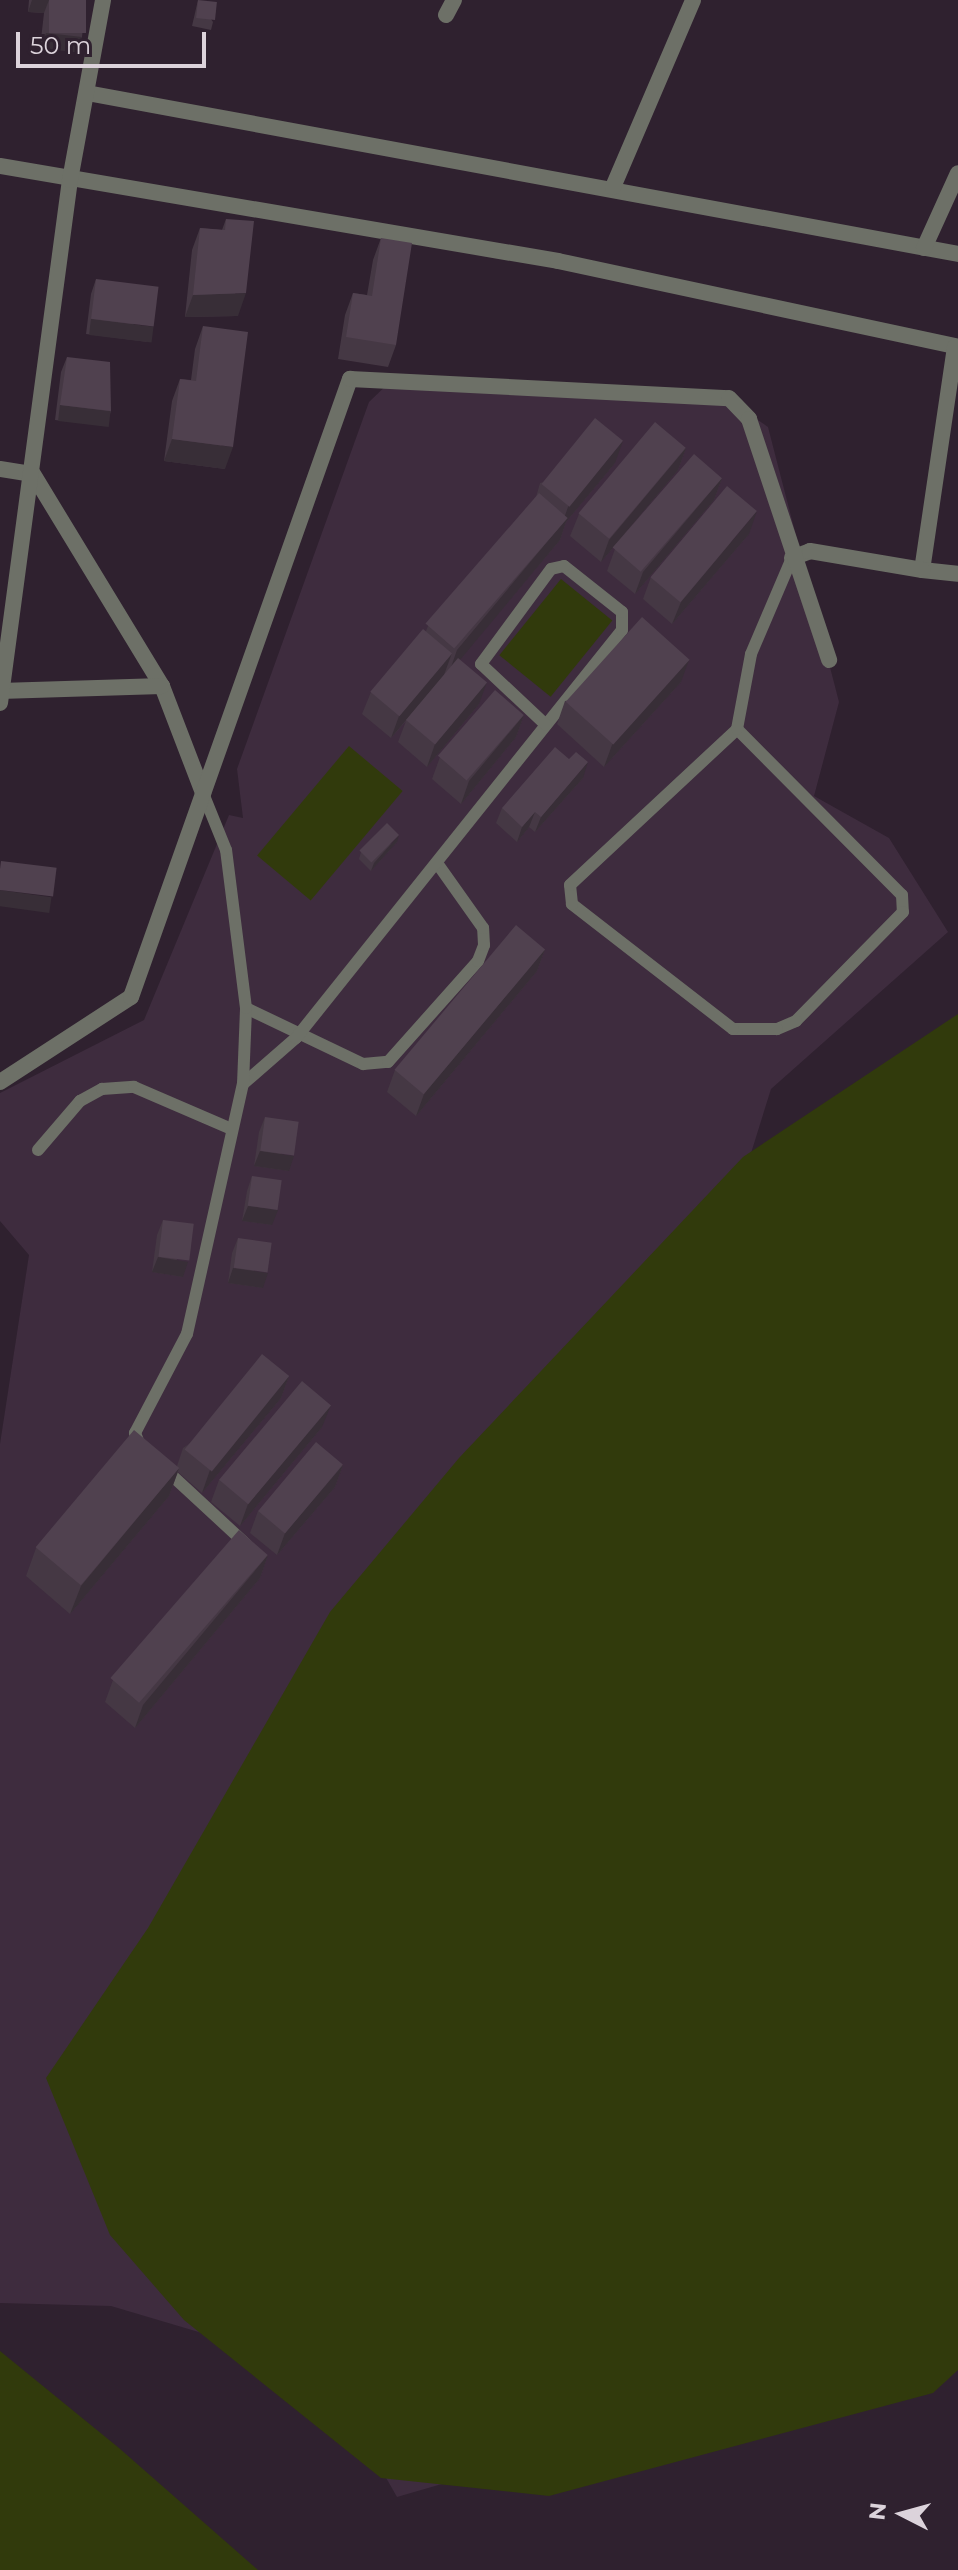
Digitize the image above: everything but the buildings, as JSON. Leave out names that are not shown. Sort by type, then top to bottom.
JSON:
[{"type":"street","points":[[103,0],[70,180],[33,474],[0,695],[162,686]]},
{"type":"street","points":[[613,187],[693,0]]},
{"type":"street","points":[[87,93],[613,187],[958,254]]},
{"type":"street","points":[[0,166],[558,261],[956,347],[922,570]]},
{"type":"street","points":[[924,248],[958,173]]},
{"type":"street","points":[[0,1082],[131,997],[350,379],[729,398],[749,419],[792,558],[829,660]]},
{"type":"street","points":[[0,469],[33,474]]},
{"type":"street","points":[[33,474],[162,686],[203,793]]},
{"type":"street","points":[[792,558],[810,551],[958,574]]},
{"type":"lane","points":[[737,729],[902,895],[903,912],[796,1021],[777,1029],[733,1029],[572,904],[576,873],[737,729],[751,654],[792,558]]},
{"type":"lane","points":[[243,1084],[296,1038],[546,725],[626,620],[564,566],[551,569],[481,664],[546,725]]},
{"type":"lane","points":[[203,793],[226,850],[246,1008],[243,1084],[229,1128],[187,1334],[135,1433],[137,1443],[254,1552]]},
{"type":"lane","points":[[246,1008],[296,1038],[363,1064],[388,1062],[478,961],[483,928],[437,863]]},
{"type":"lane","points":[[38,1150],[80,1101],[102,1089],[134,1087],[229,1128]]},
{"type":"shaded area","points":[[396,376],[738,406],[768,427],[839,702],[814,796],[889,838],[948,932],[771,1089],[674,1400],[617,2433],[397,2497],[324,2369],[111,2306],[0,2303],[0,1444],[29,1255],[0,1221],[0,1093],[144,1020],[229,815],[243,818],[237,769],[369,402]]},
{"type":"green space","points":[[561,579],[612,621],[551,697],[499,655]]},
{"type":"green space","points":[[349,746],[403,791],[311,901],[257,856]]},
{"type":"green space","points":[[958,1014],[958,2370],[933,2393],[549,2496],[381,2478],[184,2320],[110,2235],[46,2078],[148,1928],[330,1612],[459,1458],[743,1157]]},
{"type":"green space","points":[[0,2351],[119,2448],[258,2570],[0,2570]]}]
